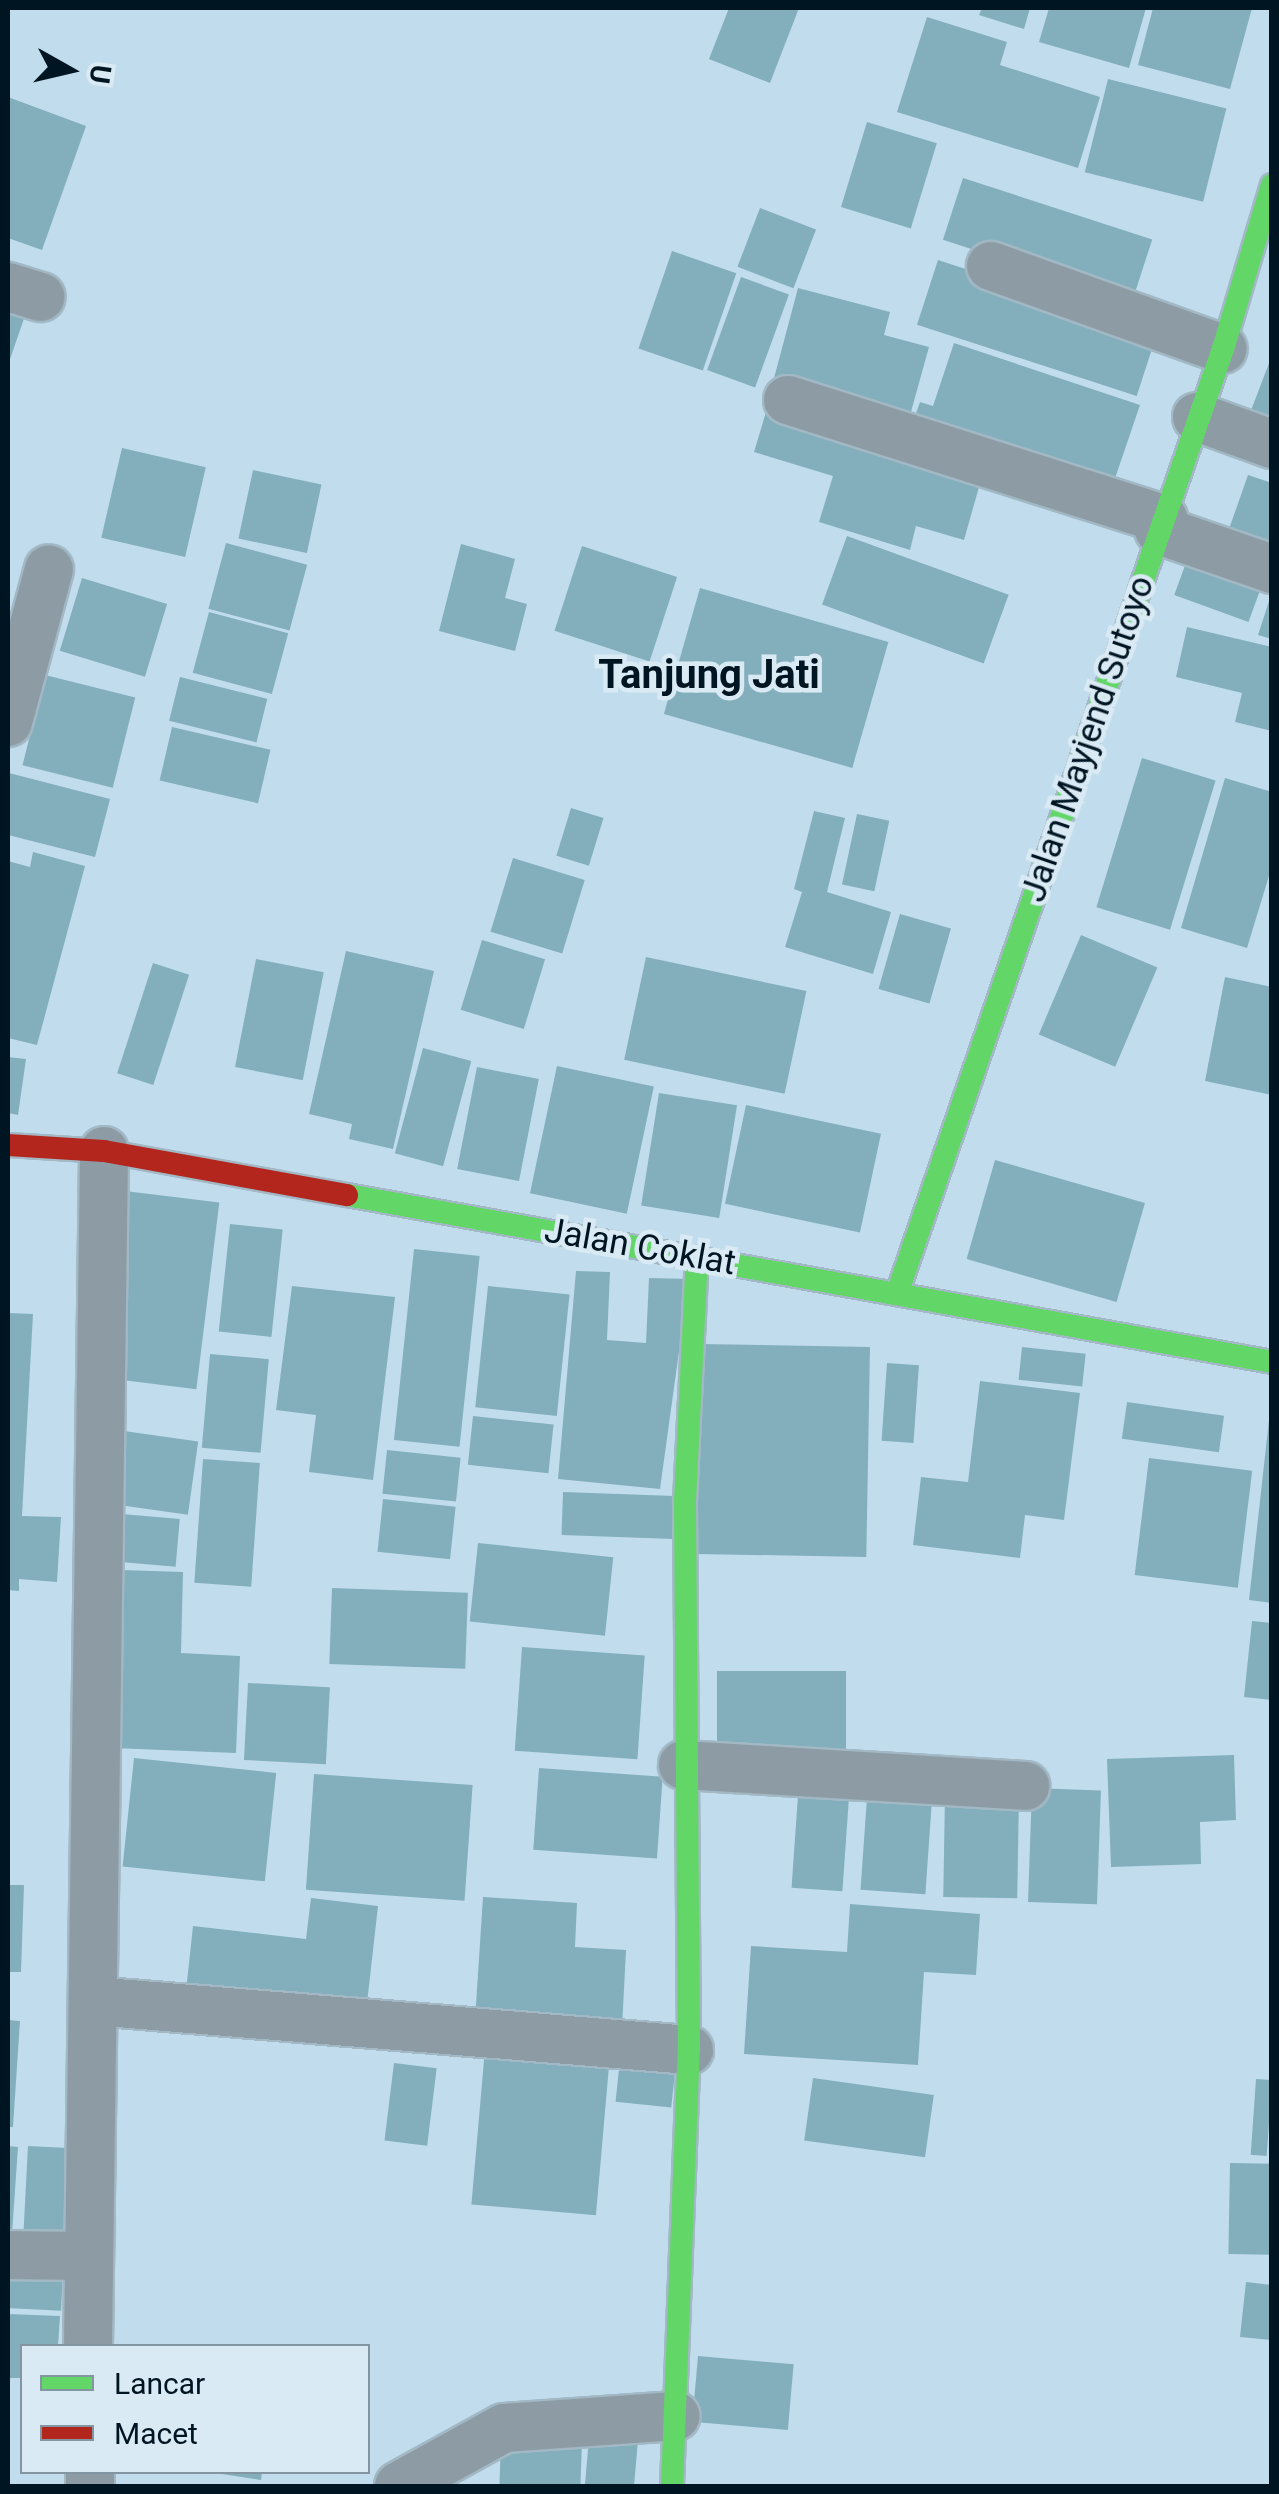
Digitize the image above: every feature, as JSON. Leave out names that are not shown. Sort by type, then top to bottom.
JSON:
[{"type":"street","name":"Jalan Mayjend Sutoyo","points":[[898,1292],[1222,350],[1272,185]]},
{"type":"street","points":[[992,266],[1222,350]]},
{"type":"street","points":[[788,400],[1162,525],[1272,568]]},
{"type":"street","points":[[1196,418],[1272,444]]},
{"type":"street","points":[[8,722],[49,569]]},
{"type":"street","name":"Jalan Coklat","points":[[8,1145],[104,1151],[1272,1362]]},
{"type":"street","points":[[88,2344],[104,1151]]},
{"type":"street","points":[[672,2486],[688,2050],[685,1500],[697,1257]]},
{"type":"street","points":[[684,1765],[1026,1786]]},
{"type":"street","points":[[93,2001],[688,2050]]},
{"type":"street","points":[[8,2255],[87,2256]]},
{"type":"street","points":[[399,2486],[504,2428],[676,2416]]},
{"type":"building","points":[[729,8],[799,8],[770,83],[709,59]]},
{"type":"building","points":[[982,8],[1030,8],[1024,29],[979,15]]},
{"type":"building","points":[[1049,8],[1146,8],[1129,68],[1039,42]]},
{"type":"building","points":[[1153,8],[1252,8],[1230,89],[1138,65]]},
{"type":"building","points":[[927,17],[1007,42],[1000,65],[1100,97],[1078,168],[897,112]]},
{"type":"building","points":[[1108,79],[1226,109],[1203,202],[1085,172]]},
{"type":"building","points":[[8,97],[86,126],[42,250],[8,238]]},
{"type":"building","points":[[867,122],[937,143],[911,228],[841,207]]},
{"type":"building","points":[[963,178],[1152,239],[1132,301],[943,240]]},
{"type":"building","points":[[760,208],[816,230],[793,288],[737,267]]},
{"type":"building","points":[[672,251],[736,273],[703,371],[638,348]]},
{"type":"building","points":[[938,260],[1158,331],[1137,396],[917,325]]},
{"type":"building","points":[[741,277],[789,294],[755,387],[707,370]]},
{"type":"building","points":[[798,288],[890,312],[884,335],[929,347],[909,419],[773,382]]},
{"type":"building","points":[[8,301],[28,307],[8,365]]},
{"type":"building","points":[[954,343],[1140,405],[1109,496],[910,430],[920,402],[933,406]]},
{"type":"building","points":[[1272,358],[1272,436],[1245,426]]},
{"type":"building","points":[[769,402],[985,466],[964,540],[916,526],[910,550],[819,522],[833,476],[754,452]]},
{"type":"building","points":[[122,448],[206,467],[185,557],[101,538]]},
{"type":"building","points":[[253,470],[321,485],[307,553],[238,538]]},
{"type":"building","points":[[1248,475],[1272,483],[1272,543],[1229,529]]},
{"type":"building","points":[[847,536],[1009,595],[984,663],[822,605]]},
{"type":"building","points":[[226,543],[307,565],[290,630],[208,609]]},
{"type":"building","points":[[461,544],[515,559],[505,598],[527,604],[515,651],[439,631]]},
{"type":"building","points":[[582,546],[677,577],[650,662],[554,631]]},
{"type":"building","points":[[1191,549],[1265,576],[1248,622],[1174,595]]},
{"type":"building","points":[[82,578],[167,604],[145,677],[60,651]]},
{"type":"building","points":[[700,588],[888,642],[852,768],[664,714]]},
{"type":"building","points":[[1272,592],[1272,639],[1258,635]]},
{"type":"building","points":[[209,612],[288,633],[272,694],[193,673]]},
{"type":"building","points":[[1187,627],[1272,647],[1272,731],[1235,722],[1242,693],[1176,677]]},
{"type":"building","points":[[45,675],[135,697],[113,788],[23,765]]},
{"type":"building","points":[[180,677],[267,699],[256,742],[169,721]]},
{"type":"building","points":[[172,727],[270,750],[258,803],[160,781]]},
{"type":"building","points":[[1142,758],[1216,781],[1170,930],[1096,907]]},
{"type":"building","points":[[9,773],[110,799],[95,857],[8,835]]},
{"type":"building","points":[[1225,778],[1272,792],[1272,866],[1247,948],[1181,928]]},
{"type":"building","points":[[571,808],[604,818],[589,866],[556,856]]},
{"type":"building","points":[[814,811],[845,818],[827,892],[891,912],[873,974],[785,947],[802,892],[794,889]]},
{"type":"building","points":[[857,814],[889,821],[874,891],[842,884]]},
{"type":"building","points":[[33,852],[85,866],[37,1045],[8,1038],[8,861],[30,867]]},
{"type":"building","points":[[513,858],[585,880],[562,954],[490,932]]},
{"type":"building","points":[[900,914],[951,929],[929,1004],[879,989]]},
{"type":"building","points":[[1081,935],[1157,967],[1115,1067],[1039,1034]]},
{"type":"building","points":[[482,940],[545,959],[524,1029],[461,1010]]},
{"type":"building","points":[[346,951],[434,971],[393,1149],[349,1139],[352,1124],[309,1114]]},
{"type":"building","points":[[646,957],[806,991],[785,1094],[624,1060]]},
{"type":"building","points":[[256,959],[324,972],[303,1080],[235,1067]]},
{"type":"building","points":[[153,963],[189,975],[153,1085],[117,1073]]},
{"type":"building","points":[[1225,977],[1272,987],[1272,1095],[1205,1081]]},
{"type":"building","points":[[423,1048],[471,1061],[443,1166],[395,1153]]},
{"type":"building","points":[[8,1057],[26,1059],[18,1115],[8,1113]]},
{"type":"building","points":[[557,1066],[654,1087],[627,1214],[530,1193]]},
{"type":"building","points":[[477,1067],[539,1079],[519,1181],[457,1169]]},
{"type":"building","points":[[659,1093],[737,1105],[719,1218],[641,1206]]},
{"type":"building","points":[[746,1105],[881,1134],[860,1232],[725,1204]]},
{"type":"building","points":[[995,1160],[1145,1203],[1117,1302],[967,1259]]},
{"type":"building","points":[[125,1191],[219,1203],[196,1389],[102,1378]]},
{"type":"building","points":[[230,1224],[283,1230],[271,1337],[219,1331]]},
{"type":"building","points":[[414,1249],[480,1256],[460,1447],[394,1440]]},
{"type":"building","points":[[576,1271],[610,1272],[607,1340],[646,1343],[649,1278],[689,1279],[660,1489],[558,1479]]},
{"type":"building","points":[[292,1286],[395,1297],[373,1480],[309,1472],[316,1415],[276,1410]]},
{"type":"building","points":[[488,1286],[570,1295],[557,1416],[475,1407]]},
{"type":"building","points":[[8,1313],[33,1314],[22,1516],[61,1517],[57,1582],[19,1579],[19,1591],[8,1590]]},
{"type":"building","points":[[700,1344],[870,1347],[866,1557],[696,1554]]},
{"type":"building","points":[[1022,1347],[1086,1354],[1082,1387],[1019,1380]]},
{"type":"building","points":[[210,1354],[269,1359],[261,1453],[202,1448]]},
{"type":"building","points":[[887,1363],[919,1365],[913,1443],[882,1441]]},
{"type":"building","points":[[980,1381],[1080,1393],[1064,1520],[1025,1515],[1020,1558],[913,1545],[921,1477],[968,1482]]},
{"type":"building","points":[[1127,1402],[1224,1416],[1219,1452],[1122,1439]]},
{"type":"building","points":[[473,1416],[554,1424],[548,1473],[468,1465]]},
{"type":"building","points":[[1272,1420],[1272,1603],[1249,1600]]},
{"type":"building","points":[[117,1430],[198,1441],[188,1515],[107,1503]]},
{"type":"building","points":[[387,1450],[461,1458],[456,1501],[382,1494]]},
{"type":"building","points":[[1149,1458],[1252,1471],[1238,1588],[1135,1575]]},
{"type":"building","points":[[203,1459],[260,1463],[251,1587],[194,1583]]},
{"type":"building","points":[[563,1492],[682,1496],[680,1539],[561,1535]]},
{"type":"building","points":[[383,1499],[456,1507],[450,1559],[377,1552]]},
{"type":"building","points":[[122,1514],[180,1519],[176,1567],[118,1562]]},
{"type":"building","points":[[478,1543],[613,1557],[605,1636],[470,1622]]},
{"type":"building","points":[[121,1570],[183,1572],[181,1653],[240,1656],[236,1753],[113,1748]]},
{"type":"building","points":[[332,1588],[468,1593],[465,1669],[329,1664]]},
{"type":"building","points":[[1252,1621],[1272,1623],[1272,1700],[1244,1697]]},
{"type":"building","points":[[522,1647],[645,1656],[637,1759],[515,1751]]},
{"type":"building","points":[[717,1671],[846,1671],[846,1763],[717,1763]]},
{"type":"building","points":[[248,1683],[330,1687],[326,1764],[244,1760]]},
{"type":"building","points":[[1234,1755],[1236,1820],[1200,1822],[1201,1864],[1111,1867],[1107,1759]]},
{"type":"building","points":[[134,1758],[276,1773],[265,1881],[123,1866]]},
{"type":"building","points":[[539,1768],[663,1777],[657,1858],[533,1850]]},
{"type":"building","points":[[314,1774],[473,1785],[465,1901],[306,1890]]},
{"type":"building","points":[[799,1781],[850,1785],[842,1891],[792,1888]]},
{"type":"building","points":[[868,1783],[933,1788],[925,1894],[861,1890]]},
{"type":"building","points":[[1032,1788],[1101,1790],[1097,1904],[1028,1902]]},
{"type":"building","points":[[945,1796],[1019,1797],[1017,1898],[943,1897]]},
{"type":"building","points":[[8,1885],[24,1885],[21,1972],[8,1972]]},
{"type":"building","points":[[483,1897],[577,1903],[575,1947],[626,1950],[622,2028],[475,2020]]},
{"type":"building","points":[[311,1898],[378,1906],[365,2021],[185,2000],[193,1926],[306,1939]]},
{"type":"building","points":[[850,1904],[980,1914],[976,1975],[924,1972],[918,2065],[744,2054],[751,1946],[847,1952]]},
{"type":"building","points":[[8,2020],[20,2021],[13,2127],[8,2127]]},
{"type":"building","points":[[485,2049],[610,2060],[596,2215],[471,2204]]},
{"type":"building","points":[[621,2050],[677,2056],[671,2108],[616,2102]]},
{"type":"building","points":[[394,2063],[437,2068],[427,2146],[384,2140]]},
{"type":"building","points":[[813,2078],[934,2095],[925,2157],[804,2140]]},
{"type":"building","points":[[1256,2079],[1272,2080],[1267,2156],[1251,2155]]},
{"type":"building","points":[[8,2146],[18,2147],[11,2248],[8,2248]]},
{"type":"building","points":[[28,2146],[68,2148],[63,2247],[23,2245]]},
{"type":"building","points":[[1230,2163],[1272,2164],[1270,2255],[1228,2254]]},
{"type":"building","points":[[8,2272],[63,2275],[61,2311],[8,2308]]},
{"type":"building","points":[[1246,2282],[1272,2285],[1272,2340],[1240,2337]]},
{"type":"building","points":[[8,2314],[60,2316],[58,2344],[20,2344],[20,2378],[8,2378]]},
{"type":"building","points":[[698,2356],[794,2364],[788,2430],[692,2422]]},
{"type":"building","points":[[590,2427],[639,2431],[634,2486],[585,2486]]},
{"type":"building","points":[[501,2440],[582,2443],[580,2486],[499,2486]]},
{"type":"building","points":[[222,2474],[262,2474],[261,2480]]},
{"type":"traffic: fast","points":[[898,1291],[1223,349],[1272,185]]},
{"type":"traffic: fast","points":[[347,1195],[1272,1362]]},
{"type":"traffic: fast","points":[[672,2486],[689,2050],[685,1501],[697,1257]]},
{"type":"traffic: jam","points":[[8,1145],[104,1151],[347,1195]]},
{"type":"district","name":"Tanjung Jati","points":[[709,675]]}]
